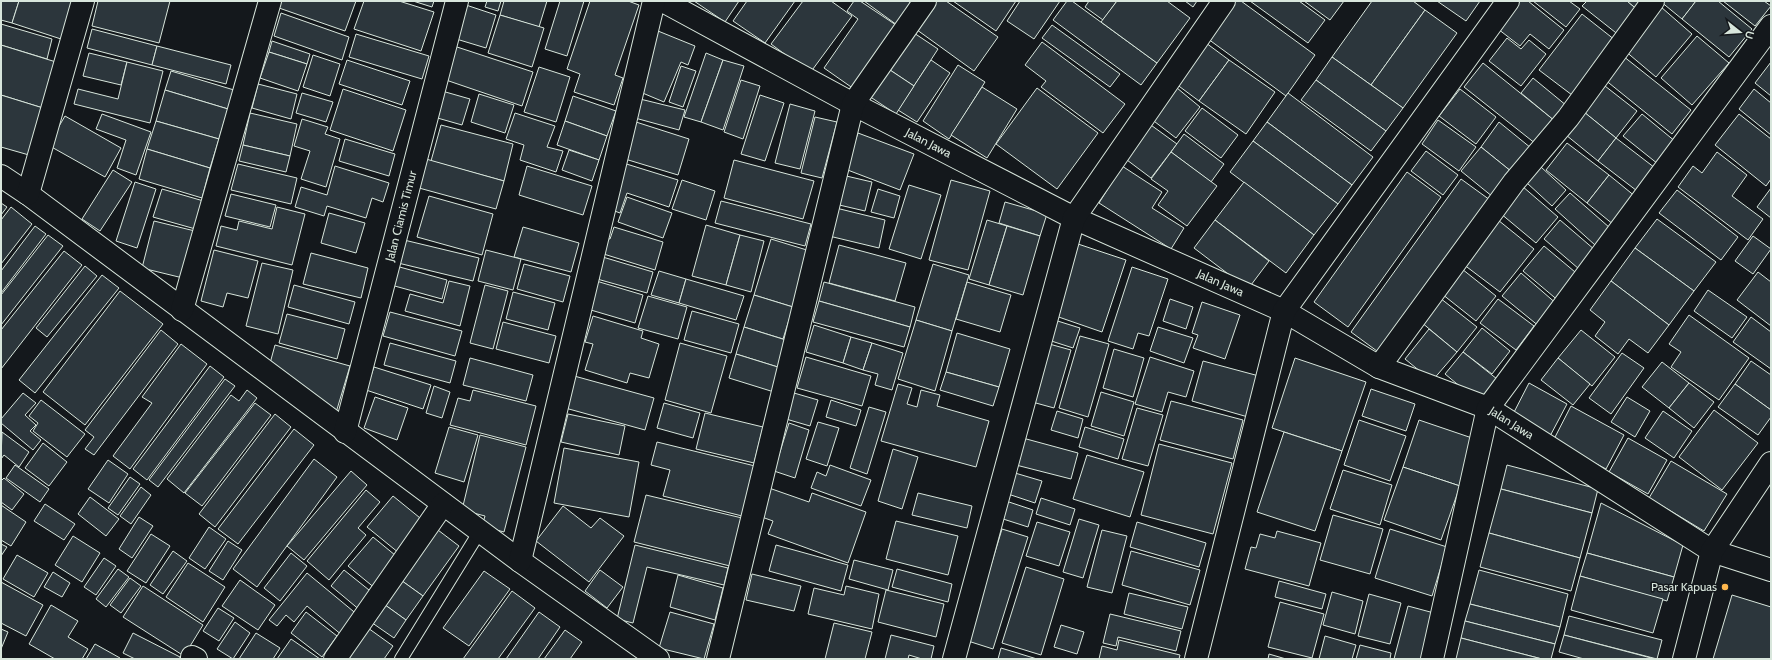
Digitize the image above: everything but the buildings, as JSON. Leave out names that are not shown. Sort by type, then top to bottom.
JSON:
[{"type":"street","points":[[28,194],[83,1]]},
{"type":"street","points":[[182,310],[270,1]]},
{"type":"street","name":"Jalan Ciamis Timur","points":[[344,432],[457,1]]},
{"type":"street","points":[[520,562],[654,1]]},
{"type":"street","name":"Jalan Jawa","points":[[664,1],[853,104],[1074,218],[1284,311],[1379,367],[1488,408],[1712,551],[1771,570]]},
{"type":"street","points":[[718,659],[853,104],[925,1]]},
{"type":"street","points":[[954,659],[1074,218],[1224,1]]},
{"type":"street","points":[[1196,659],[1284,311],[1508,1]]},
{"type":"street","points":[[1379,367],[1514,182],[1568,118],[1653,1]]},
{"type":"street","points":[[1432,659],[1488,408],[1771,26]]},
{"type":"street","points":[[1,176],[28,194],[344,432],[520,562],[658,659]]},
{"type":"street","points":[[1684,659],[1712,551],[1771,463]]},
{"type":"street","points":[[334,659],[443,504]]},
{"type":"lane","points":[[401,659],[480,531]]},
{"type":"place","name":"Pasar Kapuas","points":[[1725,587]]}]
